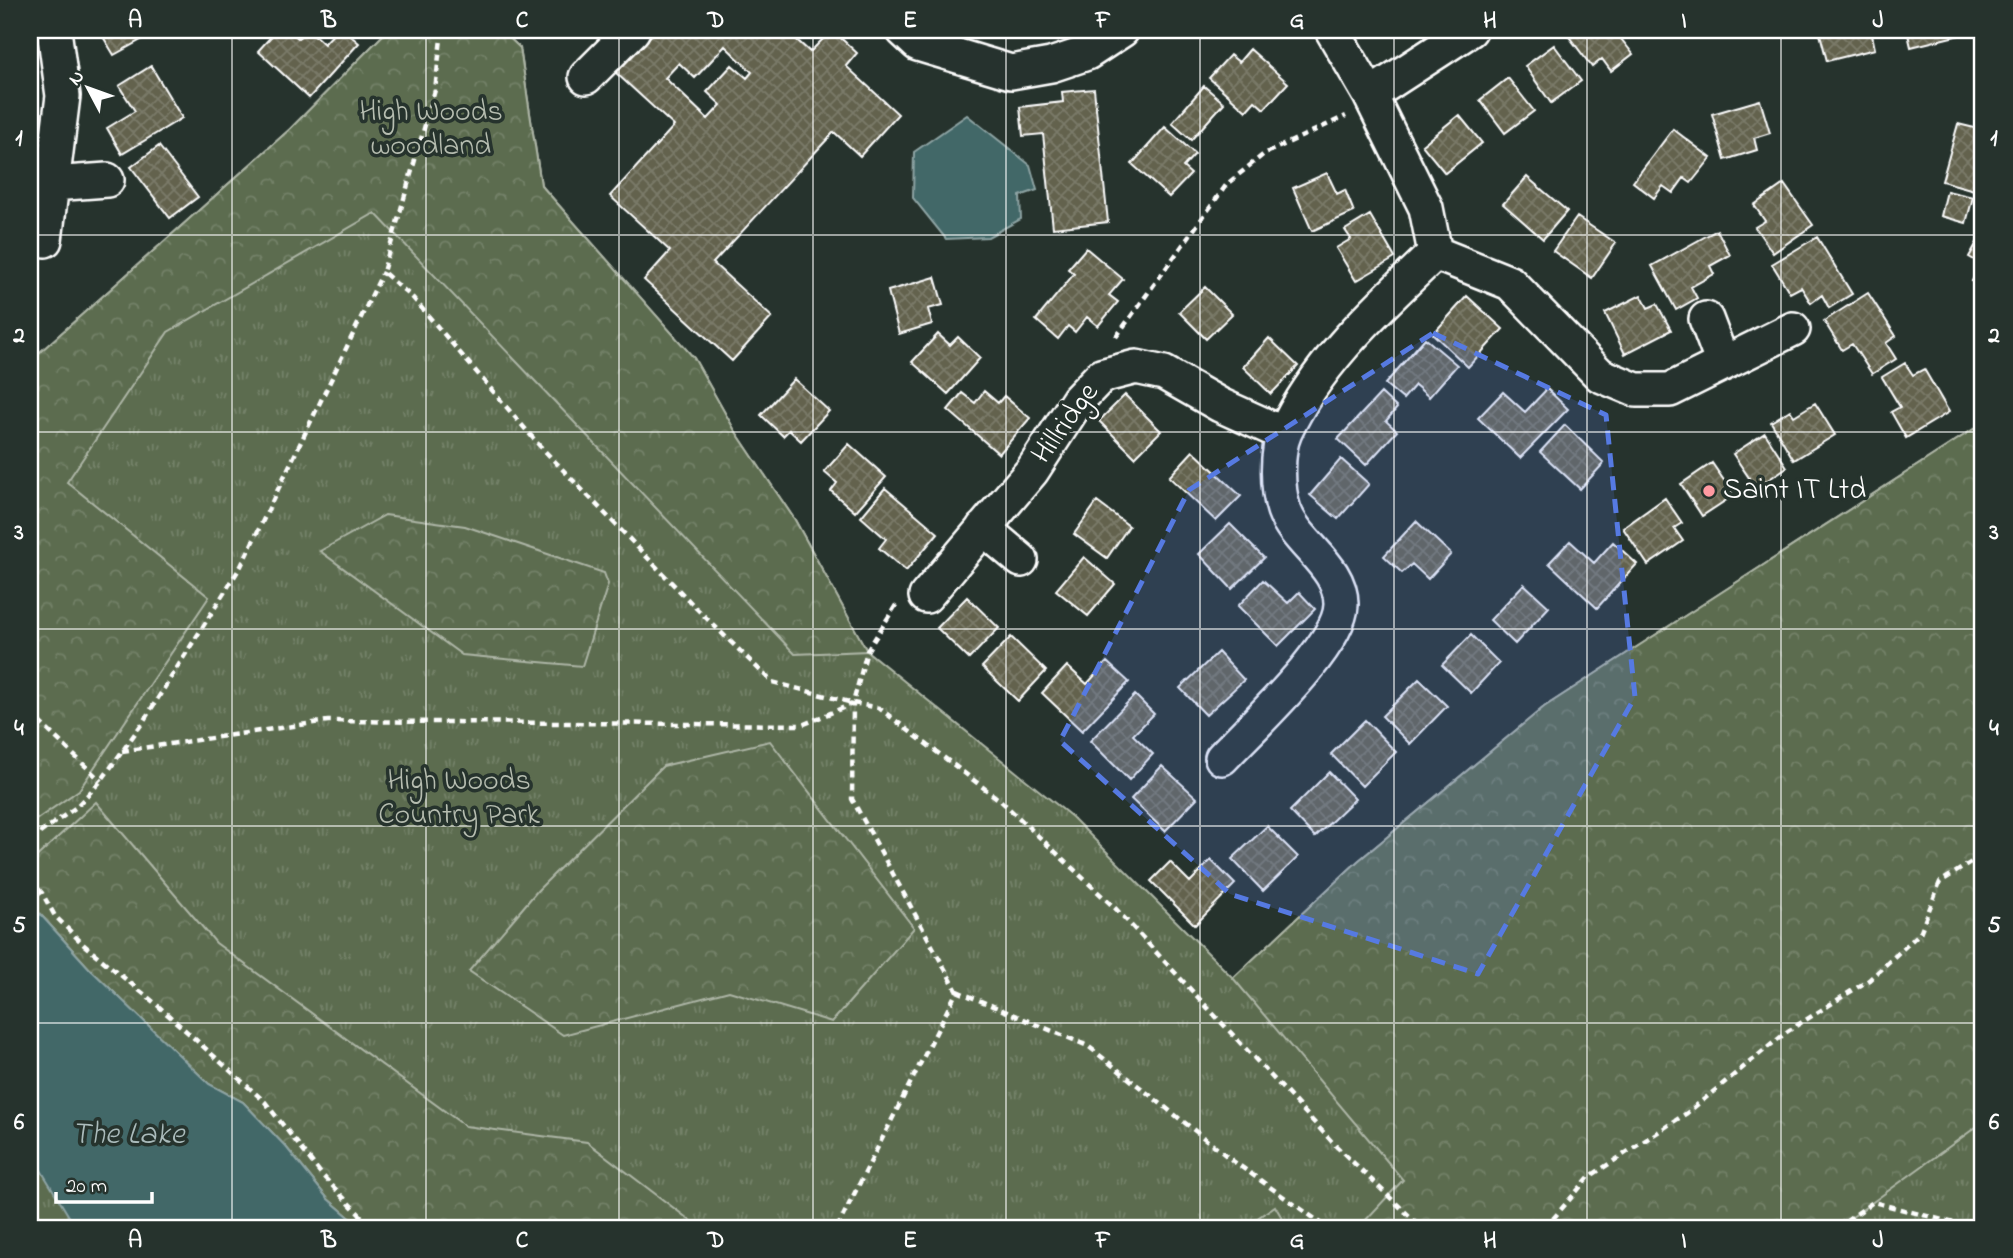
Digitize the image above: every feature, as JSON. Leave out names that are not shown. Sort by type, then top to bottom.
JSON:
[{"type":"street","points":[[45,240],[63,96],[54,30]]},
{"type":"street","points":[[586,77],[633,30]]},
{"type":"street","points":[[904,30],[918,44],[1011,72],[1087,53],[1122,30]]},
{"type":"street","points":[[1332,30],[1370,94],[1426,208],[1435,253]]},
{"type":"street","points":[[1370,94],[1470,30]]},
{"type":"street","points":[[52,184],[107,180]]},
{"type":"street","points":[[1435,253],[1510,283],[1600,375],[1636,390],[1671,390],[1793,329]]},
{"type":"street","points":[[1222,758],[1328,643],[1342,603],[1334,578],[1284,511],[1279,475],[1284,434],[1310,389],[1359,326],[1435,253]]},
{"type":"street","points":[[1706,319],[1723,364]]},
{"type":"street","name":"Hillridge","points":[[926,596],[1032,471],[1078,400],[1101,376],[1136,367],[1164,373],[1220,405],[1284,434]]},
{"type":"street","points":[[983,528],[1021,560]]},
{"type":"path","points":[[30,840],[75,807],[101,781],[241,566],[383,272],[435,90],[442,30]]},
{"type":"path","points":[[1114,341],[1227,184],[1264,154],[1349,115],[1370,94]]},
{"type":"path","points":[[383,272],[413,298],[539,445],[696,608],[772,682],[879,708],[1000,801],[1116,909],[1336,1146],[1422,1228]]},
{"type":"path","points":[[867,651],[853,703],[852,799],[957,991],[1088,1046],[1233,1161],[1328,1228]]},
{"type":"path","points":[[122,751],[328,721],[802,725],[853,703]]},
{"type":"path","points":[[30,713],[101,781]]},
{"type":"path","points":[[1545,1228],[1589,1177],[1686,1113],[1788,1031],[1869,980],[1920,933],[1940,883],[1983,855]]},
{"type":"path","points":[[30,880],[42,893],[55,916],[84,945],[156,1004],[265,1102],[322,1175],[362,1217],[380,1228]]},
{"type":"path","points":[[837,1228],[957,991]]},
{"type":"path","points":[[1837,1228],[1872,1202],[1974,1228]]},
{"type":"highlighted area","points":[[1433,333],[1606,415],[1635,697],[1478,974],[1230,894],[1060,741],[1189,490]]},
{"type":"green space","name":"High Woods Country Park","points":[[388,30],[501,30],[520,48],[541,185],[694,358],[734,429],[795,520],[867,651],[1072,817],[1233,978],[1358,861],[1544,707],[1983,423],[1983,1228],[30,1228],[30,361],[290,129]]},
{"type":"green space","name":"High Woods woodland","points":[[388,30],[501,30],[520,48],[541,185],[694,358],[734,429],[795,520],[867,651],[795,654],[375,213],[168,332],[67,482],[209,597],[79,790],[30,824],[30,361],[290,129]]},
{"type":"green space","points":[[1983,423],[1983,1122],[1837,1228],[1367,1228],[1363,1223],[1403,1180],[1233,978],[1358,861],[1544,707]]},
{"type":"green space","points":[[385,515],[465,526],[604,573],[608,584],[582,666],[462,655],[320,551]]},
{"type":"green space","points":[[770,741],[914,928],[832,1022],[729,991],[563,1035],[469,971],[538,890],[663,766]]},
{"type":"green space","points":[[96,802],[216,943],[465,1126],[587,1142],[700,1228],[362,1228],[328,1199],[286,1147],[243,1102],[209,1084],[90,969],[30,903],[30,863]]},
{"type":"green space","points":[[1275,1206],[1288,1228],[1243,1228]]},
{"type":"water","points":[[967,115],[1030,165],[1037,190],[1020,196],[1021,219],[988,237],[946,239],[913,198],[914,152]]},
{"type":"water","name":"The Lake","points":[[30,903],[90,969],[209,1084],[243,1102],[286,1147],[328,1199],[362,1228],[76,1228],[30,1152]]},
{"type":"building","points":[[99,30],[142,30],[146,37],[114,55]]},
{"type":"building","points":[[277,30],[288,30],[298,38],[309,30],[324,44],[337,30],[344,30],[359,43],[309,98],[258,51]]},
{"type":"building","points":[[656,30],[786,30],[810,52],[832,30],[857,53],[846,66],[898,114],[860,156],[834,132],[713,263],[772,317],[732,361],[644,280],[670,251],[610,196],[674,126],[616,73]],"holes":[[[725,46],[752,72],[747,78],[732,65],[707,92],[721,105],[708,119],[665,78],[679,63],[695,78]]]},
{"type":"building","points":[[1573,30],[1614,30],[1633,54],[1611,71],[1602,59],[1592,67],[1567,34]]},
{"type":"building","points":[[1634,30],[1651,30],[1640,38]]},
{"type":"building","points":[[1819,30],[1871,30],[1875,49],[1827,61]]},
{"type":"building","points":[[1907,30],[1968,30],[1968,33],[1911,47]]},
{"type":"building","points":[[1554,45],[1581,81],[1551,103],[1525,66]]},
{"type":"building","points":[[1250,49],[1288,83],[1264,109],[1255,101],[1246,111],[1209,78],[1230,55],[1239,62]]},
{"type":"building","points":[[151,66],[182,118],[122,154],[107,128],[135,111],[119,86]]},
{"type":"building","points":[[1508,78],[1534,111],[1505,133],[1480,100]]},
{"type":"building","points":[[1204,86],[1224,103],[1191,140],[1172,123]]},
{"type":"building","points":[[1094,89],[1108,222],[1053,228],[1043,134],[1023,136],[1020,107],[1063,102],[1062,92]]},
{"type":"building","points":[[1760,100],[1770,133],[1754,138],[1757,150],[1725,160],[1712,114]]},
{"type":"building","points":[[1459,115],[1482,143],[1445,173],[1422,145]]},
{"type":"building","points":[[1958,124],[1983,130],[1981,192],[1942,181]]},
{"type":"building","points":[[1165,127],[1195,154],[1183,167],[1191,174],[1169,197],[1132,164]]},
{"type":"building","points":[[1673,129],[1711,158],[1691,183],[1684,178],[1673,193],[1663,186],[1654,198],[1633,182]]},
{"type":"building","points":[[159,146],[198,197],[170,218],[131,167]]},
{"type":"building","points":[[1327,173],[1337,194],[1345,190],[1354,212],[1312,231],[1293,188]]},
{"type":"building","points":[[1527,177],[1567,211],[1543,239],[1503,204]]},
{"type":"building","points":[[1784,184],[1813,225],[1773,253],[1755,227],[1765,221],[1754,205]]},
{"type":"building","points":[[1947,191],[1973,197],[1966,223],[1941,216]]},
{"type":"building","points":[[1370,215],[1395,258],[1356,281],[1336,248],[1351,239],[1345,230]]},
{"type":"building","points":[[1577,217],[1616,243],[1592,278],[1553,251]]},
{"type":"building","points":[[1717,230],[1730,255],[1710,266],[1714,274],[1691,287],[1697,298],[1676,310],[1652,266]]},
{"type":"building","points":[[1983,232],[1983,287],[1972,281],[1981,264],[1969,257]]},
{"type":"building","points":[[1817,237],[1852,294],[1829,308],[1822,295],[1811,303],[1801,287],[1790,293],[1772,264]]},
{"type":"building","points":[[1086,248],[1123,279],[1109,295],[1118,302],[1098,326],[1087,317],[1075,332],[1068,326],[1058,339],[1036,320],[1074,274],[1068,269]]},
{"type":"building","points":[[935,277],[943,305],[928,309],[932,324],[899,334],[888,291]]},
{"type":"building","points":[[1205,287],[1232,314],[1206,339],[1179,312]]},
{"type":"building","points":[[1868,293],[1896,336],[1886,343],[1896,359],[1872,374],[1852,344],[1842,350],[1824,321]]},
{"type":"building","points":[[1641,295],[1648,308],[1657,304],[1671,330],[1625,354],[1605,313]]},
{"type":"building","points":[[1467,296],[1503,329],[1468,367],[1433,334]]},
{"type":"building","points":[[938,334],[950,345],[958,337],[980,358],[948,394],[912,362]]},
{"type":"building","points":[[1269,338],[1298,366],[1271,394],[1243,367]]},
{"type":"building","points":[[1425,338],[1457,365],[1429,397],[1415,385],[1403,399],[1385,384]]},
{"type":"building","points":[[1905,363],[1913,375],[1924,369],[1949,412],[1906,438],[1891,412],[1900,407],[1882,377]]},
{"type":"building","points":[[794,379],[829,411],[801,441],[789,430],[783,436],[761,415]]},
{"type":"building","points":[[1547,389],[1568,409],[1520,458],[1478,418],[1503,392],[1525,412]]},
{"type":"building","points":[[984,391],[998,403],[1004,396],[1030,418],[999,454],[948,410],[962,393],[975,403]]},
{"type":"building","points":[[1381,393],[1397,408],[1386,421],[1397,431],[1366,465],[1338,439]]},
{"type":"building","points":[[1125,395],[1161,431],[1135,457],[1099,421]]},
{"type":"building","points":[[1815,403],[1835,435],[1794,460],[1771,422],[1790,410],[1794,416]]},
{"type":"building","points":[[1565,425],[1604,463],[1580,489],[1540,452]]},
{"type":"building","points":[[1765,433],[1787,467],[1756,488],[1733,454]]},
{"type":"building","points":[[849,444],[886,477],[855,512],[831,491],[837,483],[824,472]]},
{"type":"building","points":[[1193,451],[1241,496],[1216,521],[1169,477]]},
{"type":"building","points":[[1341,459],[1369,484],[1338,519],[1310,495]]},
{"type":"building","points":[[1712,463],[1734,495],[1702,516],[1681,484]]},
{"type":"building","points":[[885,488],[938,533],[906,571],[879,548],[886,539],[861,517]]},
{"type":"building","points":[[1665,498],[1682,523],[1674,528],[1683,541],[1648,565],[1623,528]]},
{"type":"building","points":[[1097,502],[1129,526],[1107,558],[1074,534]]},
{"type":"building","points":[[1416,521],[1451,554],[1428,579],[1412,564],[1402,573],[1384,556]]},
{"type":"building","points":[[1230,524],[1264,558],[1232,589],[1199,554]]},
{"type":"building","points":[[1570,541],[1594,563],[1613,542],[1637,564],[1597,608],[1549,563]]},
{"type":"building","points":[[1084,557],[1115,584],[1088,616],[1056,590]]},
{"type":"building","points":[[1263,580],[1288,603],[1299,592],[1315,609],[1278,646],[1238,606]]},
{"type":"building","points":[[1524,584],[1549,607],[1515,644],[1490,620]]},
{"type":"building","points":[[967,597],[999,628],[969,659],[937,628]]},
{"type":"building","points":[[1471,635],[1499,663],[1471,693],[1442,665]]},
{"type":"building","points":[[1011,637],[1046,671],[1018,701],[982,667]]},
{"type":"building","points":[[1218,652],[1244,680],[1206,715],[1180,688]]},
{"type":"building","points":[[1107,662],[1129,682],[1082,731],[1042,693],[1067,666],[1087,684]]},
{"type":"building","points":[[1419,679],[1447,706],[1410,744],[1382,716]]},
{"type":"building","points":[[1135,695],[1154,714],[1133,735],[1153,754],[1129,780],[1090,741]]},
{"type":"building","points":[[1365,720],[1396,752],[1362,786],[1331,754]]},
{"type":"building","points":[[1162,766],[1197,798],[1165,831],[1131,799]]},
{"type":"building","points":[[1329,772],[1355,799],[1315,837],[1290,811]]},
{"type":"building","points":[[1267,826],[1298,857],[1263,891],[1232,859]]},
{"type":"building","points":[[1211,860],[1235,884],[1195,925],[1151,881],[1170,862],[1190,882]]},
{"type":"place","name":"Saint IT Ltd","points":[[1709,491]]}]
